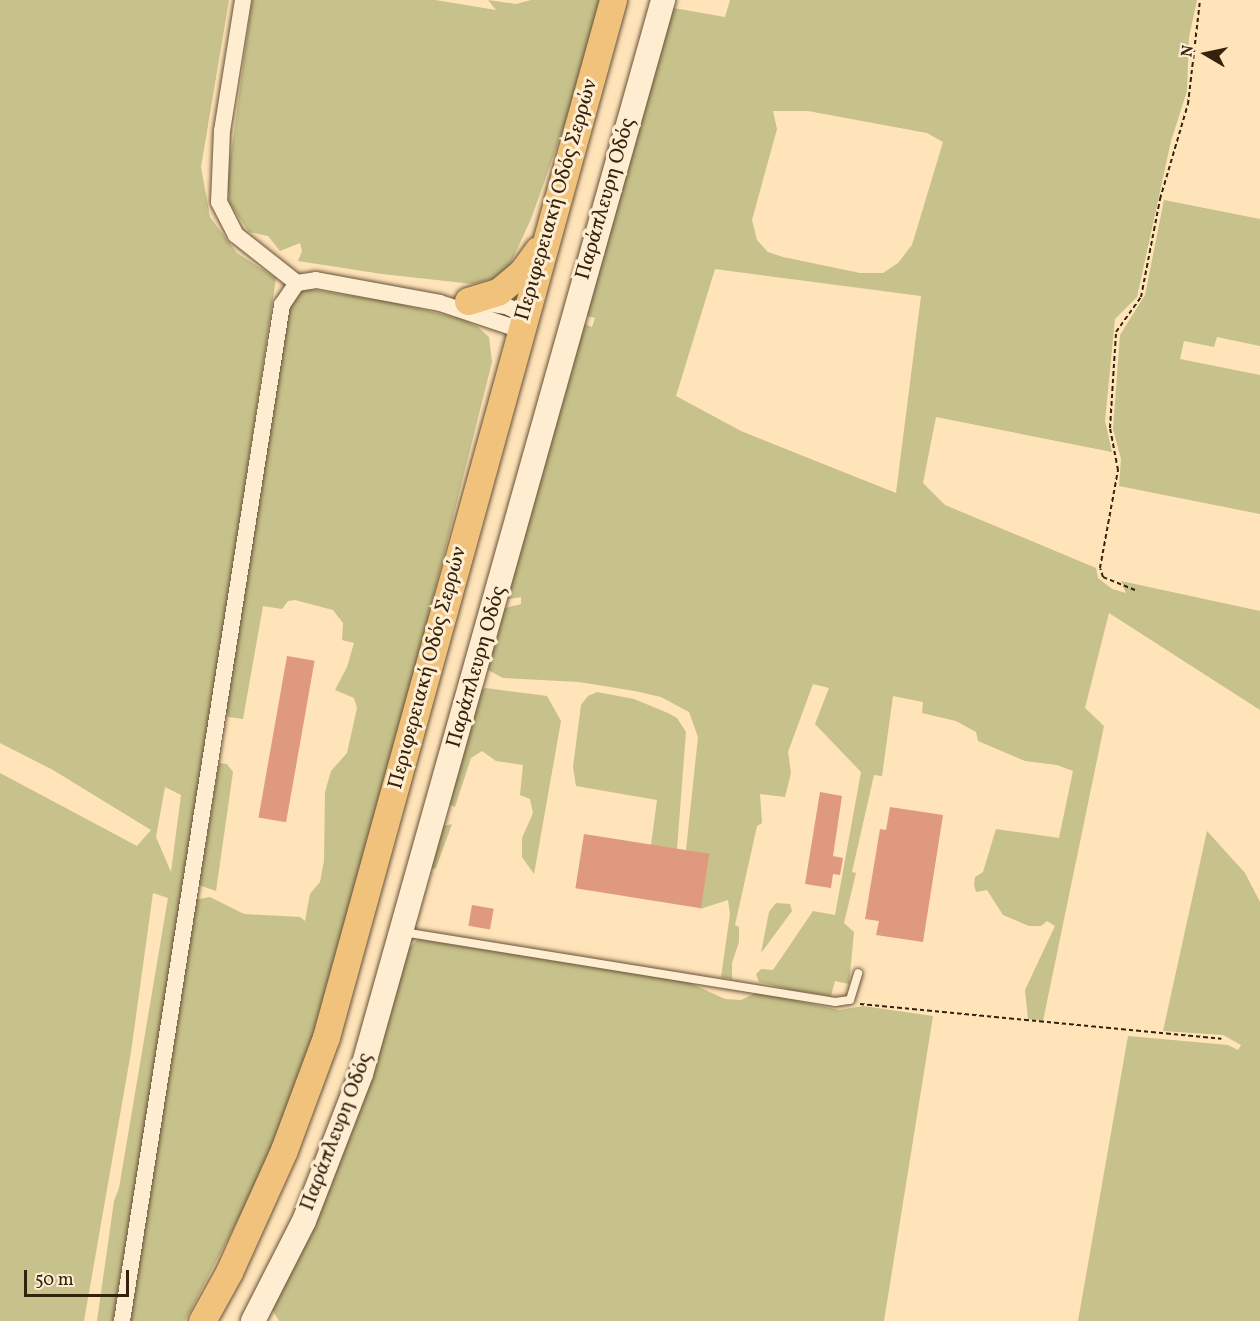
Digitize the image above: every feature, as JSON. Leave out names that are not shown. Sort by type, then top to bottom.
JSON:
[{"type":"main road","name":"Περιφερειακή Οδός Σερρών","points":[[202,1321],[229,1272],[284,1150],[326,1037],[613,0]]},
{"type":"main road","points":[[468,301],[498,292],[510,282],[547,237]]},
{"type":"street","points":[[243,0],[222,131],[219,201],[236,235],[297,283]]},
{"type":"street","name":"Παράπλευρη Οδός","points":[[253,1321],[304,1221],[361,1074],[663,0]]},
{"type":"street","points":[[123,1321],[273,342],[282,305],[297,283],[316,280],[440,303],[523,322]]},
{"type":"street","points":[[440,303],[468,301],[506,306],[523,322]]},
{"type":"lane","points":[[402,932],[846,1002],[853,995],[858,972]]},
{"type":"path","points":[[1135,590],[1102,578],[1100,568],[1118,470],[1110,428],[1116,332],[1141,297],[1160,199],[1188,104],[1200,0]]},
{"type":"path","points":[[846,1002],[1221,1039]]},
{"type":"shaded area","points":[[0,0],[229,0],[201,167],[210,217],[237,253],[276,278],[185,890],[113,1321],[97,1321],[114,1201],[119,1188],[168,898],[153,893],[131,1052],[84,1321],[0,1321],[0,773],[137,846],[151,830],[53,770],[0,743]],"holes":[[[165,787],[181,795],[171,872],[156,837]]]},
{"type":"shaded area","points":[[252,0],[435,0],[496,10],[488,0],[516,4],[531,0],[601,0],[573,101],[531,219],[507,271],[497,278],[473,284],[382,274],[298,261],[302,251],[300,243],[280,251],[268,236],[249,232],[230,204],[227,183]]},
{"type":"shaded area","points":[[730,0],[1197,0],[1189,37],[1187,91],[1171,141],[1137,297],[1115,319],[1105,421],[1112,452],[936,417],[923,483],[945,505],[1096,568],[1098,578],[1112,589],[1126,593],[1121,581],[1260,611],[1260,710],[1109,613],[1085,708],[1104,726],[1043,1021],[1028,1019],[1025,990],[1055,926],[1047,921],[1041,926],[1029,926],[1003,915],[987,890],[976,892],[974,885],[975,877],[983,872],[996,829],[1059,838],[1073,771],[1057,765],[1025,761],[978,741],[976,732],[956,721],[922,713],[923,702],[893,696],[882,776],[874,775],[852,872],[856,873],[844,923],[854,932],[849,984],[835,981],[831,996],[792,990],[759,982],[756,974],[761,969],[773,970],[813,911],[835,915],[861,772],[815,724],[829,688],[813,684],[788,752],[791,773],[785,797],[760,794],[762,823],[757,826],[735,925],[739,927],[739,942],[732,963],[732,979],[721,977],[730,914],[728,900],[700,909],[709,855],[686,850],[698,737],[689,712],[661,697],[635,691],[579,682],[503,678],[488,670],[501,609],[521,604],[521,597],[503,600],[582,323],[592,327],[595,318],[583,315],[668,7],[725,17]],"holes":[[[773,111],[808,111],[927,133],[943,142],[912,245],[898,263],[883,273],[860,273],[783,257],[768,252],[757,240],[752,220],[777,129]],[[715,269],[921,296],[896,493],[741,431],[676,396]]]},
{"type":"shaded area","points":[[1164,200],[1260,219],[1260,346],[1217,337],[1214,347],[1184,341],[1180,359],[1260,375],[1260,514],[1119,486],[1121,459],[1113,429],[1120,335],[1145,295]]},
{"type":"shaded area","points":[[308,289],[392,302],[461,319],[478,327],[489,337],[492,362],[428,618],[328,994],[299,1076],[256,1185],[185,1321],[127,1321],[194,900],[210,897],[244,914],[300,917],[305,921],[310,894],[320,882],[324,861],[325,792],[331,771],[347,753],[357,708],[354,698],[335,690],[347,667],[354,643],[342,640],[343,623],[333,610],[295,600],[288,601],[282,609],[263,606],[243,719],[228,717],[226,712],[285,311],[299,290]]},
{"type":"shaded area","points":[[486,688],[547,696],[561,721],[534,874],[522,857],[522,838],[533,813],[530,799],[520,795],[523,765],[496,761],[482,751],[471,758],[455,807],[446,803],[479,690]]},
{"type":"shaded area","points":[[597,692],[634,699],[668,713],[677,718],[686,732],[677,849],[651,845],[657,800],[576,786],[573,767],[581,705],[588,696]]},
{"type":"shaded area","points":[[219,763],[227,764],[233,772],[216,891],[199,885]]},
{"type":"shaded area","points":[[452,824],[436,868],[430,869],[443,826]]},
{"type":"shaded area","points":[[1207,831],[1245,873],[1260,902],[1260,1321],[1078,1321],[1128,1036],[1228,1045],[1238,1050],[1241,1045],[1223,1035],[1163,1031]]},
{"type":"shaded area","points":[[776,903],[790,904],[792,911],[761,953],[769,912]]},
{"type":"shaded area","points":[[418,939],[688,982],[725,999],[741,1000],[758,992],[839,1010],[863,1006],[933,1016],[884,1321],[279,1321],[269,1304],[408,949]]},
{"type":"building","points":[[287,656],[315,661],[286,822],[259,818]]},
{"type":"building","points":[[820,792],[842,796],[833,856],[843,858],[840,875],[833,874],[831,888],[805,884]]},
{"type":"building","points":[[890,807],[943,815],[923,942],[876,935],[879,921],[865,919],[880,829],[886,830]]},
{"type":"building","points":[[584,834],[709,854],[701,908],[575,888]]},
{"type":"building","points":[[472,905],[494,909],[490,930],[468,926]]}]
